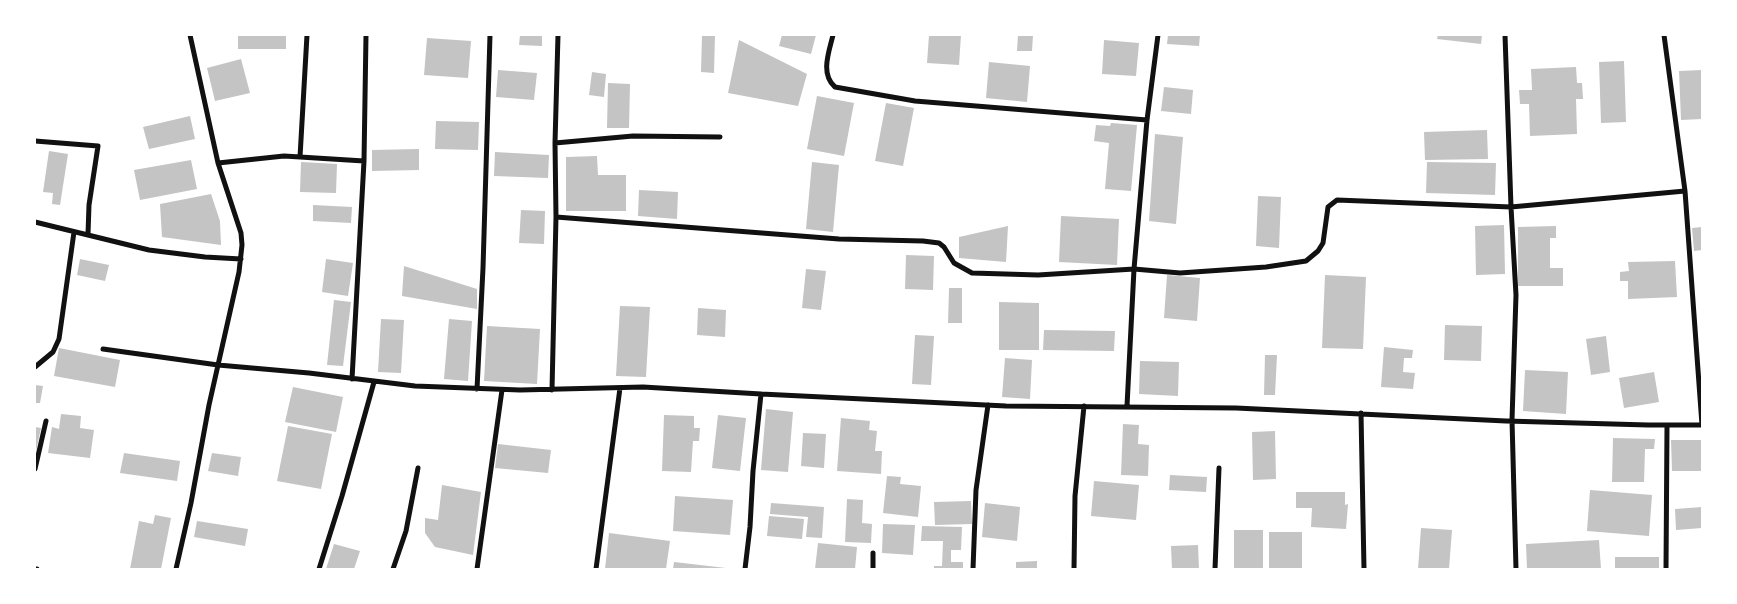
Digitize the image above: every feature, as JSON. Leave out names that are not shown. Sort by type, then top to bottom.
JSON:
[{"type":"street","points":[[176,569],[241,259],[242,245],[241,233],[218,163],[190,35]]},
{"type":"street","points":[[300,157],[307,35]]},
{"type":"street","points":[[352,379],[364,161],[366,35]]},
{"type":"street","points":[[477,389],[483,268],[490,35]]},
{"type":"street","points":[[552,390],[558,35]]},
{"type":"street","points":[[833,35],[826,69],[830,83],[835,87],[915,102],[1147,120]]},
{"type":"street","points":[[1127,406],[1134,270],[1147,120],[1158,35]]},
{"type":"street","points":[[1505,35],[1516,295],[1512,420],[1516,569]]},
{"type":"street","points":[[103,349],[218,365],[309,373],[374,382],[477,389],[552,390],[642,387],[988,405],[1236,408],[1667,426],[1702,425],[1685,191],[1664,35]]},
{"type":"street","points":[[555,143],[633,136],[720,137]]},
{"type":"street","points":[[35,141],[98,146],[89,205],[88,234]]},
{"type":"street","points":[[218,163],[284,156],[364,161]]},
{"type":"street","points":[[556,217],[839,240],[923,241],[939,243],[944,247],[954,264],[972,272],[1038,275],[1134,270],[1180,273],[1266,267],[1306,261],[1318,251],[1323,243],[1328,207],[1337,200],[1511,207],[1685,191]]},
{"type":"street","points":[[35,222],[149,250],[205,258],[241,259]]},
{"type":"street","points":[[35,366],[52,352],[59,339],[74,232]]},
{"type":"street","points":[[319,569],[374,382]]},
{"type":"street","points":[[596,569],[620,388]]},
{"type":"street","points":[[477,569],[502,390]]},
{"type":"street","points":[[745,569],[761,394]]},
{"type":"street","points":[[973,569],[976,490],[988,405]]},
{"type":"street","points":[[1074,569],[1075,496],[1084,406]]},
{"type":"street","points":[[1361,413],[1364,569]]},
{"type":"street","points":[[35,469],[46,421]]},
{"type":"street","points":[[1666,569],[1667,426]]},
{"type":"street","points":[[393,569],[406,531],[418,468]]},
{"type":"street","points":[[1215,569],[1219,468]]},
{"type":"street","points":[[872,569],[873,553]]},
{"type":"building","points":[[238,35],[286,35],[286,49],[238,49]]},
{"type":"building","points":[[520,35],[542,35],[542,46],[519,45]]},
{"type":"building","points":[[702,35],[715,35],[714,73],[701,72]]},
{"type":"building","points":[[782,35],[816,35],[811,54],[779,46]]},
{"type":"building","points":[[929,35],[961,35],[959,65],[927,63]]},
{"type":"building","points":[[1018,35],[1033,35],[1032,51],[1017,51]]},
{"type":"building","points":[[1168,35],[1200,35],[1199,46],[1167,44]]},
{"type":"building","points":[[1438,35],[1482,35],[1481,44],[1437,39]]},
{"type":"building","points":[[427,38],[471,41],[468,78],[424,75]]},
{"type":"building","points":[[739,40],[807,74],[798,106],[728,93]]},
{"type":"building","points":[[1104,40],[1139,43],[1136,76],[1102,74]]},
{"type":"building","points":[[241,59],[250,93],[215,101],[207,68]]},
{"type":"building","points":[[1624,61],[1626,122],[1601,123],[1599,62]]},
{"type":"building","points":[[989,62],[1030,66],[1027,102],[986,98]]},
{"type":"building","points":[[1576,67],[1577,83],[1582,83],[1583,99],[1576,99],[1577,134],[1530,136],[1529,104],[1520,104],[1519,90],[1532,90],[1531,69]]},
{"type":"building","points":[[498,70],[537,73],[534,100],[496,97]]},
{"type":"building","points":[[1702,70],[1702,119],[1681,120],[1679,71]]},
{"type":"building","points":[[592,72],[606,74],[604,97],[589,95]]},
{"type":"building","points":[[608,83],[630,84],[629,128],[607,128]]},
{"type":"building","points":[[1164,87],[1193,90],[1191,114],[1161,111]]},
{"type":"building","points":[[817,96],[854,103],[844,156],[807,149]]},
{"type":"building","points":[[886,103],[914,108],[903,166],[875,161]]},
{"type":"building","points":[[190,116],[195,139],[149,149],[143,127]]},
{"type":"building","points":[[436,121],[479,122],[478,150],[435,149]]},
{"type":"building","points":[[1111,123],[1137,125],[1131,191],[1105,189],[1109,143],[1094,141],[1096,125],[1110,126]]},
{"type":"building","points":[[1487,130],[1488,159],[1425,160],[1424,132]]},
{"type":"building","points":[[1155,134],[1183,137],[1176,224],[1149,221]]},
{"type":"building","points":[[419,149],[419,170],[372,171],[372,150]]},
{"type":"building","points":[[49,151],[68,154],[60,205],[52,204],[53,193],[43,192]]},
{"type":"building","points":[[495,152],[549,155],[548,178],[494,176]]},
{"type":"building","points":[[597,156],[598,175],[626,175],[626,211],[566,211],[566,157]]},
{"type":"building","points":[[191,160],[197,189],[140,200],[134,170]]},
{"type":"building","points":[[301,162],[337,164],[336,193],[300,192]]},
{"type":"building","points":[[812,162],[839,165],[833,232],[806,229]]},
{"type":"building","points":[[1427,162],[1496,163],[1495,195],[1426,193]]},
{"type":"building","points":[[639,190],[678,192],[677,219],[638,216]]},
{"type":"building","points":[[211,194],[220,221],[221,245],[162,237],[160,204]]},
{"type":"building","points":[[1258,196],[1281,197],[1279,248],[1256,246]]},
{"type":"building","points":[[313,205],[352,207],[351,223],[313,221]]},
{"type":"building","points":[[521,210],[545,211],[544,244],[519,243]]},
{"type":"building","points":[[1061,216],[1119,219],[1117,265],[1059,262]]},
{"type":"building","points":[[1504,225],[1505,274],[1476,275],[1475,226]]},
{"type":"building","points":[[1008,226],[1006,262],[959,258],[959,237]]},
{"type":"building","points":[[1556,226],[1556,238],[1550,238],[1550,268],[1563,268],[1563,286],[1518,286],[1518,227]]},
{"type":"building","points":[[1702,227],[1702,250],[1694,251],[1692,228]]},
{"type":"building","points":[[906,255],[934,256],[933,290],[905,289]]},
{"type":"building","points":[[80,259],[109,265],[105,281],[77,275]]},
{"type":"building","points":[[326,259],[353,263],[348,296],[322,292]]},
{"type":"building","points":[[1675,261],[1677,297],[1628,299],[1628,281],[1620,281],[1620,272],[1629,271],[1628,262]]},
{"type":"building","points":[[404,266],[477,289],[477,309],[402,296]]},
{"type":"building","points":[[806,269],[826,271],[821,310],[802,308]]},
{"type":"building","points":[[1167,275],[1200,278],[1197,321],[1164,318]]},
{"type":"building","points":[[1325,275],[1366,277],[1363,349],[1322,348]]},
{"type":"building","points":[[949,288],[962,288],[962,323],[948,323]]},
{"type":"building","points":[[334,300],[351,302],[343,366],[327,365]]},
{"type":"building","points":[[999,302],[1039,303],[1039,350],[999,350]]},
{"type":"building","points":[[620,306],[650,307],[646,377],[616,376]]},
{"type":"building","points":[[698,308],[726,310],[725,337],[697,335]]},
{"type":"building","points":[[381,319],[404,320],[401,373],[378,372]]},
{"type":"building","points":[[449,319],[472,321],[468,381],[444,379]]},
{"type":"building","points":[[1445,325],[1482,326],[1481,361],[1444,360]]},
{"type":"building","points":[[487,326],[540,329],[537,384],[484,381]]},
{"type":"building","points":[[1044,330],[1115,331],[1114,351],[1043,350]]},
{"type":"building","points":[[915,335],[934,336],[931,385],[912,384]]},
{"type":"building","points":[[1606,336],[1610,372],[1591,375],[1586,339]]},
{"type":"building","points":[[1384,347],[1413,350],[1412,358],[1404,358],[1403,372],[1415,373],[1413,389],[1381,387]]},
{"type":"building","points":[[59,348],[120,360],[115,387],[54,376]]},
{"type":"building","points":[[1265,355],[1277,355],[1275,395],[1264,395]]},
{"type":"building","points":[[1005,358],[1032,360],[1030,399],[1002,397]]},
{"type":"building","points":[[1140,361],[1179,362],[1178,396],[1139,394]]},
{"type":"building","points":[[1525,370],[1568,372],[1566,414],[1523,411]]},
{"type":"building","points":[[1654,372],[1659,402],[1624,408],[1619,378]]},
{"type":"building","points":[[35,385],[43,386],[40,403],[35,403]]},
{"type":"building","points":[[293,387],[343,397],[336,432],[285,422]]},
{"type":"building","points":[[766,409],[793,412],[788,472],[761,470]]},
{"type":"building","points":[[61,414],[81,416],[80,428],[94,430],[90,458],[48,453],[52,427],[59,429]]},
{"type":"building","points":[[664,415],[694,416],[694,428],[700,428],[699,441],[693,441],[691,472],[662,471]]},
{"type":"building","points":[[718,415],[746,418],[740,471],[712,468]]},
{"type":"building","points":[[841,418],[870,421],[869,430],[877,431],[875,451],[882,451],[881,474],[837,471]]},
{"type":"building","points":[[1123,424],[1139,425],[1138,444],[1149,445],[1148,476],[1121,475]]},
{"type":"building","points":[[288,426],[332,434],[321,489],[277,481]]},
{"type":"building","points":[[35,427],[41,428],[36,451],[35,451]]},
{"type":"building","points":[[1275,431],[1276,479],[1253,480],[1252,432]]},
{"type":"building","points":[[803,433],[826,434],[824,468],[801,466]]},
{"type":"building","points":[[1613,438],[1655,439],[1654,449],[1645,449],[1644,482],[1612,482]]},
{"type":"building","points":[[1671,440],[1702,440],[1702,471],[1672,471]]},
{"type":"building","points":[[498,444],[551,450],[548,473],[495,468]]},
{"type":"building","points":[[124,453],[180,461],[177,481],[120,473]]},
{"type":"building","points":[[212,453],[241,457],[238,476],[208,471]]},
{"type":"building","points":[[1170,475],[1207,477],[1206,492],[1169,490]]},
{"type":"building","points":[[887,476],[901,477],[900,484],[921,486],[918,517],[883,513]]},
{"type":"building","points":[[1094,481],[1139,485],[1136,520],[1091,516]]},
{"type":"building","points":[[442,485],[481,492],[473,555],[435,547],[425,533],[425,518],[438,520]]},
{"type":"building","points":[[1590,490],[1652,495],[1649,536],[1587,531]]},
{"type":"building","points":[[1296,492],[1345,492],[1345,505],[1348,504],[1346,529],[1311,527],[1312,508],[1296,508]]},
{"type":"building","points":[[675,496],[733,500],[730,535],[673,531]]},
{"type":"building","points":[[847,499],[863,500],[862,523],[872,524],[871,543],[845,542]]},
{"type":"building","points":[[971,501],[972,524],[935,525],[934,502]]},
{"type":"building","points":[[771,503],[824,507],[822,538],[806,537],[808,517],[770,514]]},
{"type":"building","points":[[985,503],[1020,507],[1017,541],[982,537]]},
{"type":"building","points":[[1702,507],[1702,528],[1676,530],[1675,509]]},
{"type":"building","points":[[155,515],[171,518],[161,569],[130,569],[139,521],[153,524]]},
{"type":"building","points":[[769,516],[804,519],[802,539],[767,536]]},
{"type":"building","points":[[197,521],[248,529],[245,546],[194,537]]},
{"type":"building","points":[[883,524],[915,525],[913,555],[882,553]]},
{"type":"building","points":[[922,526],[962,527],[961,550],[951,550],[951,562],[963,562],[963,569],[934,569],[934,566],[942,566],[943,541],[921,541]]},
{"type":"building","points":[[1421,528],[1452,530],[1449,569],[1418,569]]},
{"type":"building","points":[[1234,530],[1263,530],[1263,569],[1234,569]]},
{"type":"building","points":[[1269,532],[1302,532],[1302,569],[1269,569]]},
{"type":"building","points":[[609,533],[670,541],[666,569],[605,569]]},
{"type":"building","points":[[1599,540],[1601,569],[1527,569],[1526,544]]},
{"type":"building","points":[[818,543],[857,547],[855,569],[815,569]]},
{"type":"building","points":[[334,544],[360,551],[354,569],[326,569]]},
{"type":"building","points":[[1198,545],[1199,569],[1172,569],[1171,546]]},
{"type":"building","points":[[1615,557],[1659,557],[1659,569],[1615,569]]},
{"type":"building","points":[[1037,561],[1037,569],[1016,569],[1016,562]]},
{"type":"building","points":[[674,562],[726,568],[726,569],[673,569]]}]
